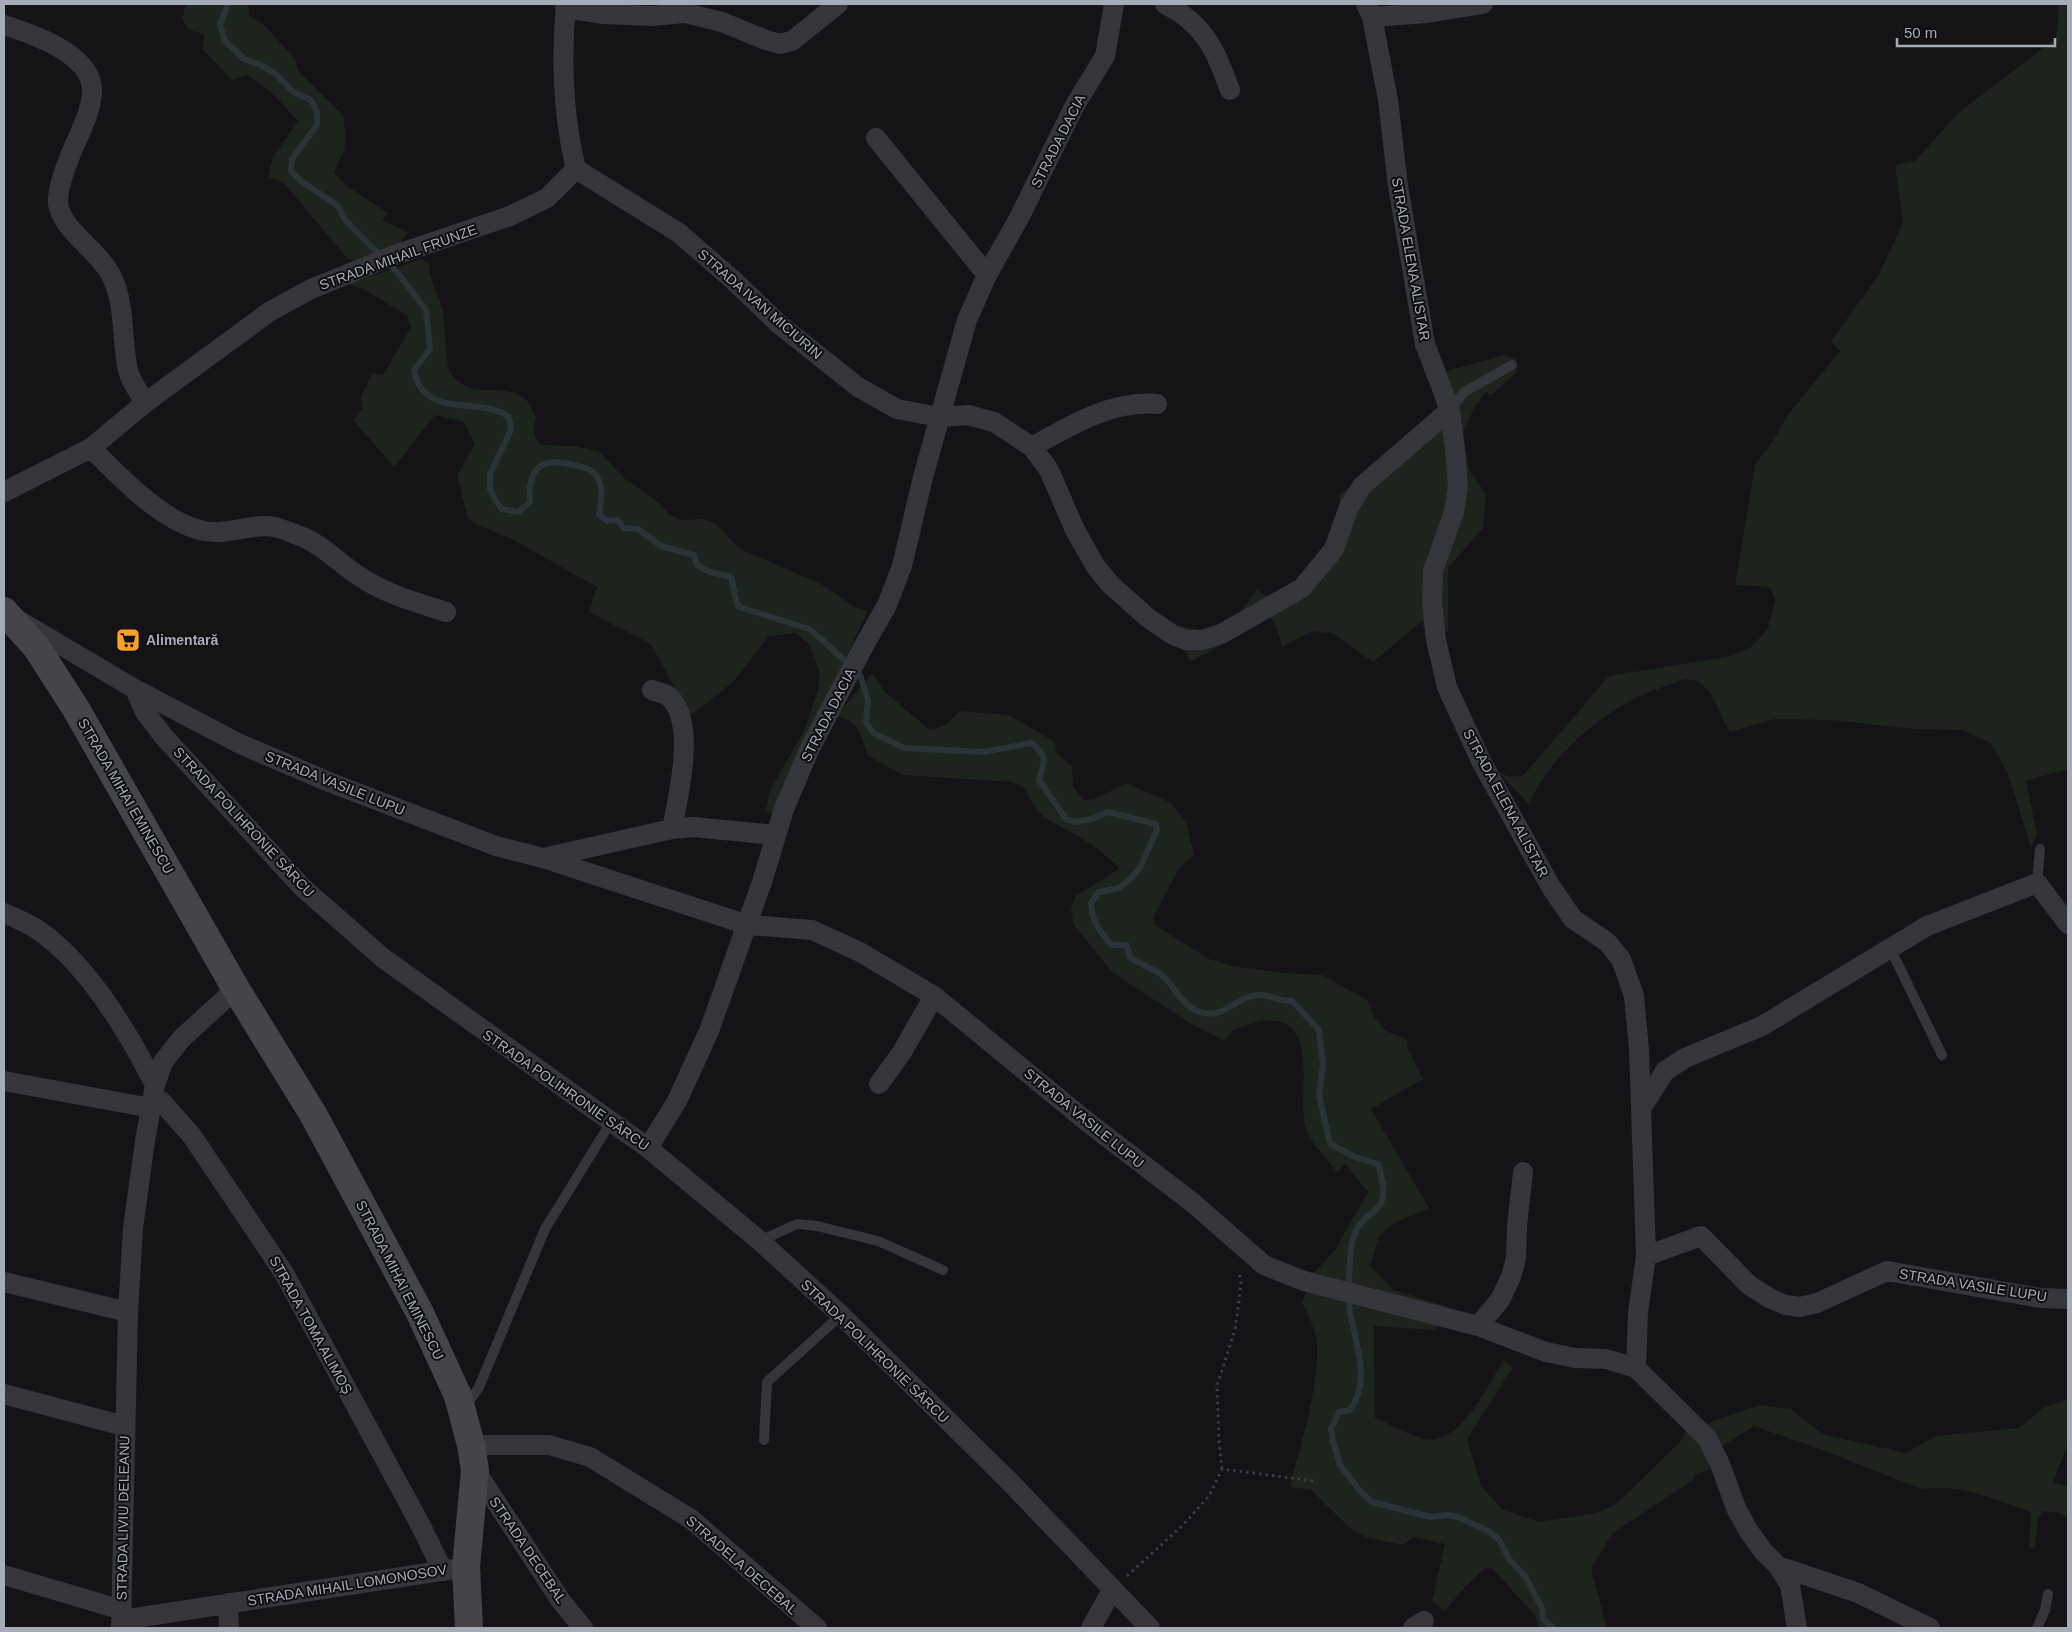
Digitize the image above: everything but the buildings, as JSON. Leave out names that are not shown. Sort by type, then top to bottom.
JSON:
[{"type":"main road","name":"STRADA MIHAI EMINESCU","points":[[6,612],[37,648],[76,709],[236,989],[313,1114],[411,1296],[463,1411],[473,1458],[454,1569],[469,1628]]},
{"type":"street","points":[[576,169],[567,123],[564,63],[566,6],[604,14],[650,16],[685,13],[722,22],[780,44],[792,41],[838,4]]},
{"type":"street","name":"STRADA DACIA","points":[[648,1148],[678,1101],[709,1031],[748,924],[784,809],[809,750],[887,605],[902,566],[939,417],[967,320],[987,274],[1019,218],[1075,105],[1105,56],[1114,4]]},
{"type":"street","points":[[1165,4],[1198,26],[1217,54],[1230,90]]},
{"type":"street","points":[[1369,10],[1427,13],[1483,4]]},
{"type":"street","name":"STRADA ELENA ALISTAR","points":[[1369,10],[1388,100],[1398,186],[1425,344],[1450,410],[1458,486],[1454,512],[1433,571],[1432,601],[1436,640],[1447,687],[1482,763],[1551,887],[1573,919],[1607,942],[1621,959],[1634,996],[1641,1109],[1646,1256],[1638,1313],[1636,1368]]},
{"type":"street","points":[[4,25],[53,45],[72,56],[88,72],[92,89],[88,111],[66,167],[58,204],[65,220],[106,266],[112,278],[122,308],[128,371],[145,404]]},
{"type":"street","points":[[876,138],[987,274]]},
{"type":"street","name":"STRADA MIHAIL FRUNZE","points":[[4,492],[92,448],[145,404],[269,312],[310,289],[392,256],[510,216],[547,198],[576,169]]},
{"type":"street","name":"STRADA IVAN MICIURIN","points":[[576,169],[679,233],[732,279],[780,325],[858,387],[898,409],[939,417],[968,415],[994,422],[1032,446],[1048,470],[1086,552],[1111,585],[1148,618],[1173,635],[1186,640],[1202,640],[1220,634],[1302,588],[1321,568],[1334,549],[1349,507],[1362,486],[1450,410]]},
{"type":"street","points":[[1032,446],[1106,410],[1139,402],[1157,404]]},
{"type":"street","points":[[92,448],[129,485],[156,508],[201,531],[214,532],[273,527],[305,538],[330,553],[358,576],[385,592],[446,612]]},
{"type":"street","points":[[6,612],[135,689]]},
{"type":"street","name":"STRADA VASILE LUPU","points":[[135,689],[240,744],[329,782],[457,832],[748,924],[812,930],[860,952],[934,996],[1085,1120],[1193,1203],[1264,1265],[1304,1281],[1478,1326],[1546,1352],[1575,1358],[1606,1359],[1636,1368]]},
{"type":"street","name":"STRADA POLIHRONIE SÂRCU","points":[[135,689],[145,712],[164,737],[302,887],[383,958],[648,1148],[760,1241],[841,1315],[1008,1481],[1150,1628]]},
{"type":"street","points":[[652,690],[666,695],[678,709],[682,729],[681,780],[672,829]]},
{"type":"street","name":"STRADA VASILE LUPU","points":[[543,858],[693,826],[776,835]]},
{"type":"street","points":[[1641,1109],[1665,1071],[1686,1058],[1762,1026],[1821,992],[1856,968],[1891,950],[1927,926],[2037,883],[2068,924]]},
{"type":"street","name":"STRADA TOMA ALIMOȘ","points":[[4,913],[38,929],[80,968],[138,1051],[153,1096],[161,1101],[192,1136],[284,1273],[421,1526],[454,1569]]},
{"type":"street","points":[[4,1081],[153,1096],[163,1062],[182,1038],[236,989]]},
{"type":"street","points":[[880,1084],[902,1052],[934,996]]},
{"type":"street","name":"STRADA LIVIU DELEANU","points":[[4,1575],[122,1619],[124,1426],[128,1312],[133,1228],[153,1096]]},
{"type":"street","points":[[1478,1326],[1500,1300],[1511,1277],[1516,1258],[1522,1172]]},
{"type":"street","name":"STRADA VASILE LUPU","points":[[1646,1256],[1701,1236],[1749,1285],[1771,1299],[1786,1305],[1800,1307],[1817,1303],[1886,1271],[2040,1298],[2068,1299]]},
{"type":"street","points":[[4,1282],[128,1312]]},
{"type":"street","points":[[1636,1368],[1708,1438],[1744,1523],[1762,1551],[1778,1566],[1790,1585],[1796,1628]]},
{"type":"street","name":"STRADA LIVIU DELEANU","points":[[4,1394],[124,1426]]},
{"type":"street","name":"STRADELA DECEBAL","points":[[473,1458],[549,1445],[590,1457],[691,1519],[817,1628]]},
{"type":"street","name":"STRADA DECEBAL","points":[[473,1458],[562,1601],[583,1628]]},
{"type":"street","points":[[1778,1566],[1858,1593],[1930,1628]]},
{"type":"street","name":"STRADA MIHAIL LOMONOSOV","points":[[122,1619],[454,1569]]},
{"type":"street","points":[[1091,1628],[1112,1590]]},
{"type":"street","name":"STRADA MIHAIL LOMONOSOV","points":[[228,1603],[229,1628]]},
{"type":"lane","points":[[1450,410],[1464,392],[1512,365]]},
{"type":"lane","points":[[2037,883],[2040,849]]},
{"type":"lane","points":[[1891,950],[1942,1055]]},
{"type":"lane","points":[[463,1411],[479,1387],[546,1229],[611,1122]]},
{"type":"lane","points":[[760,1241],[797,1224],[817,1226],[878,1242],[943,1270]]},
{"type":"lane","points":[[764,1440],[767,1382],[841,1315]]},
{"type":"lane","points":[[2037,1628],[2045,1610],[2048,1594]]},
{"type":"path","points":[[1112,1590],[1183,1524],[1209,1496],[1222,1469],[1217,1386],[1235,1330],[1241,1284],[1235,1239]]},
{"type":"path","points":[[1222,1469],[1314,1481]]},
{"type":"shaded area","points":[[186,4],[248,4],[249,15],[265,26],[295,59],[298,71],[343,115],[346,137],[344,151],[334,172],[345,185],[388,213],[382,220],[408,232],[400,243],[352,261],[347,258],[284,183],[268,176],[273,157],[298,121],[274,95],[248,75],[232,80],[203,50],[204,34],[189,30],[182,19]]},
{"type":"shaded area","points":[[2059,4],[2068,4],[2068,769],[2026,781],[2037,834],[2031,848],[2009,776],[1991,743],[1962,730],[1915,729],[1831,720],[1775,719],[1730,732],[1709,691],[1695,681],[1685,679],[1632,700],[1586,731],[1547,772],[1529,804],[1499,773],[1511,777],[1524,775],[1609,676],[1731,656],[1751,647],[1768,629],[1775,601],[1770,587],[1735,585],[1755,465],[1774,439],[1787,416],[1840,351],[1831,341],[1878,276],[1903,223],[1895,165],[1915,161],[1957,114],[2056,38]]},
{"type":"shaded area","points":[[422,259],[429,264],[430,276],[443,311],[449,368],[458,381],[467,387],[506,391],[525,399],[536,418],[534,433],[541,445],[573,446],[599,451],[624,478],[659,503],[670,515],[683,520],[704,519],[715,523],[740,549],[821,584],[855,607],[868,611],[771,815],[766,810],[770,790],[805,729],[818,690],[820,673],[810,646],[796,633],[769,636],[733,682],[690,716],[651,644],[589,612],[597,587],[512,539],[468,519],[457,476],[475,444],[464,422],[435,415],[394,467],[353,420],[363,408],[361,397],[372,373],[383,375],[411,327],[407,315],[365,290],[348,284]]},
{"type":"shaded area","points":[[1504,355],[1515,359],[1517,372],[1492,395],[1486,392],[1475,406],[1463,432],[1469,470],[1486,494],[1483,528],[1448,568],[1448,631],[1428,636],[1422,621],[1373,662],[1334,634],[1312,631],[1282,647],[1276,625],[1269,616],[1190,662],[1185,650],[1163,639],[1174,625],[1205,631],[1238,616],[1256,590],[1271,598],[1280,595],[1328,551],[1340,503],[1339,496],[1438,411],[1434,392],[1426,377]]},
{"type":"shaded area","points":[[872,673],[886,693],[930,730],[946,725],[960,711],[1009,715],[1055,742],[1056,752],[1072,767],[1073,786],[1084,800],[1094,799],[1127,783],[1171,803],[1186,822],[1194,855],[1180,867],[1154,916],[1155,925],[1209,959],[1232,966],[1283,973],[1322,975],[1367,1000],[1375,1018],[1386,1031],[1408,1040],[1407,1047],[1423,1079],[1371,1109],[1429,1208],[1393,1224],[1379,1236],[1370,1266],[1394,1290],[1445,1306],[1435,1330],[1374,1326],[1375,1418],[1425,1439],[1438,1439],[1450,1433],[1461,1424],[1472,1411],[1503,1360],[1513,1367],[1467,1439],[1481,1486],[1503,1510],[1539,1522],[1596,1513],[1615,1505],[1679,1443],[1688,1429],[1707,1452],[1710,1469],[1695,1474],[1693,1480],[1613,1533],[1591,1568],[1607,1628],[1538,1628],[1536,1617],[1493,1569],[1485,1568],[1461,1591],[1445,1612],[1432,1601],[1445,1544],[1413,1537],[1403,1545],[1368,1538],[1352,1530],[1311,1490],[1290,1487],[1312,1400],[1317,1364],[1315,1334],[1302,1302],[1314,1273],[1335,1250],[1368,1192],[1345,1164],[1337,1172],[1317,1148],[1307,1132],[1304,1118],[1303,1062],[1300,1044],[1294,1030],[1281,1022],[1262,1021],[1233,1030],[1225,1041],[1193,1025],[1113,973],[1074,925],[1071,910],[1076,896],[1119,869],[1116,864],[1090,843],[1045,818],[1034,806],[1024,788],[1013,782],[903,775],[867,755],[861,735],[854,724],[849,720],[836,717]]},
{"type":"shaded area","points":[[2068,1399],[2068,1443],[2053,1483],[2068,1486],[2068,1518],[2061,1513],[2043,1511],[2038,1518],[2035,1547],[2029,1548],[2031,1512],[1964,1490],[1950,1488],[1922,1489],[1809,1445],[1754,1426],[1720,1447],[1705,1424],[1759,1405],[1791,1409],[1822,1434],[1906,1453],[1936,1436],[2019,1428],[2043,1408]]},
{"type":"waterway","points":[[228,4],[220,25],[225,41],[244,59],[261,65],[276,74],[293,92],[311,100],[317,112],[317,125],[292,159],[291,171],[301,181],[338,206],[345,220],[398,273],[426,310],[430,349],[414,370],[420,386],[429,396],[440,401],[496,411],[509,417],[511,430],[490,474],[490,489],[502,509],[518,512],[530,502],[531,481],[538,468],[544,464],[552,462],[562,463],[589,470],[594,473],[600,482],[601,499],[599,515],[607,521],[617,520],[624,528],[638,529],[661,546],[694,555],[697,565],[710,572],[731,577],[739,607],[809,629],[828,645],[860,675],[868,700],[866,722],[873,733],[904,748],[984,752],[1031,743],[1041,752],[1044,760],[1039,780],[1066,819],[1075,822],[1092,819],[1108,812],[1156,824],[1157,830],[1140,868],[1119,888],[1099,892],[1091,903],[1093,916],[1100,931],[1112,945],[1127,945],[1130,958],[1163,976],[1182,999],[1195,1010],[1214,1013],[1222,1011],[1244,999],[1262,995],[1292,1001],[1319,1030],[1323,1064],[1319,1095],[1330,1144],[1355,1157],[1378,1164],[1383,1182],[1381,1203],[1358,1227],[1352,1245],[1349,1305],[1361,1374],[1357,1398],[1350,1410],[1339,1412],[1331,1429],[1340,1465],[1360,1491],[1372,1502],[1431,1517],[1448,1515],[1458,1517],[1490,1532],[1500,1541],[1509,1559],[1525,1576],[1542,1608],[1543,1619],[1553,1628]]},
{"type":"place","name":"Alimentară","points":[[128,640]]}]
